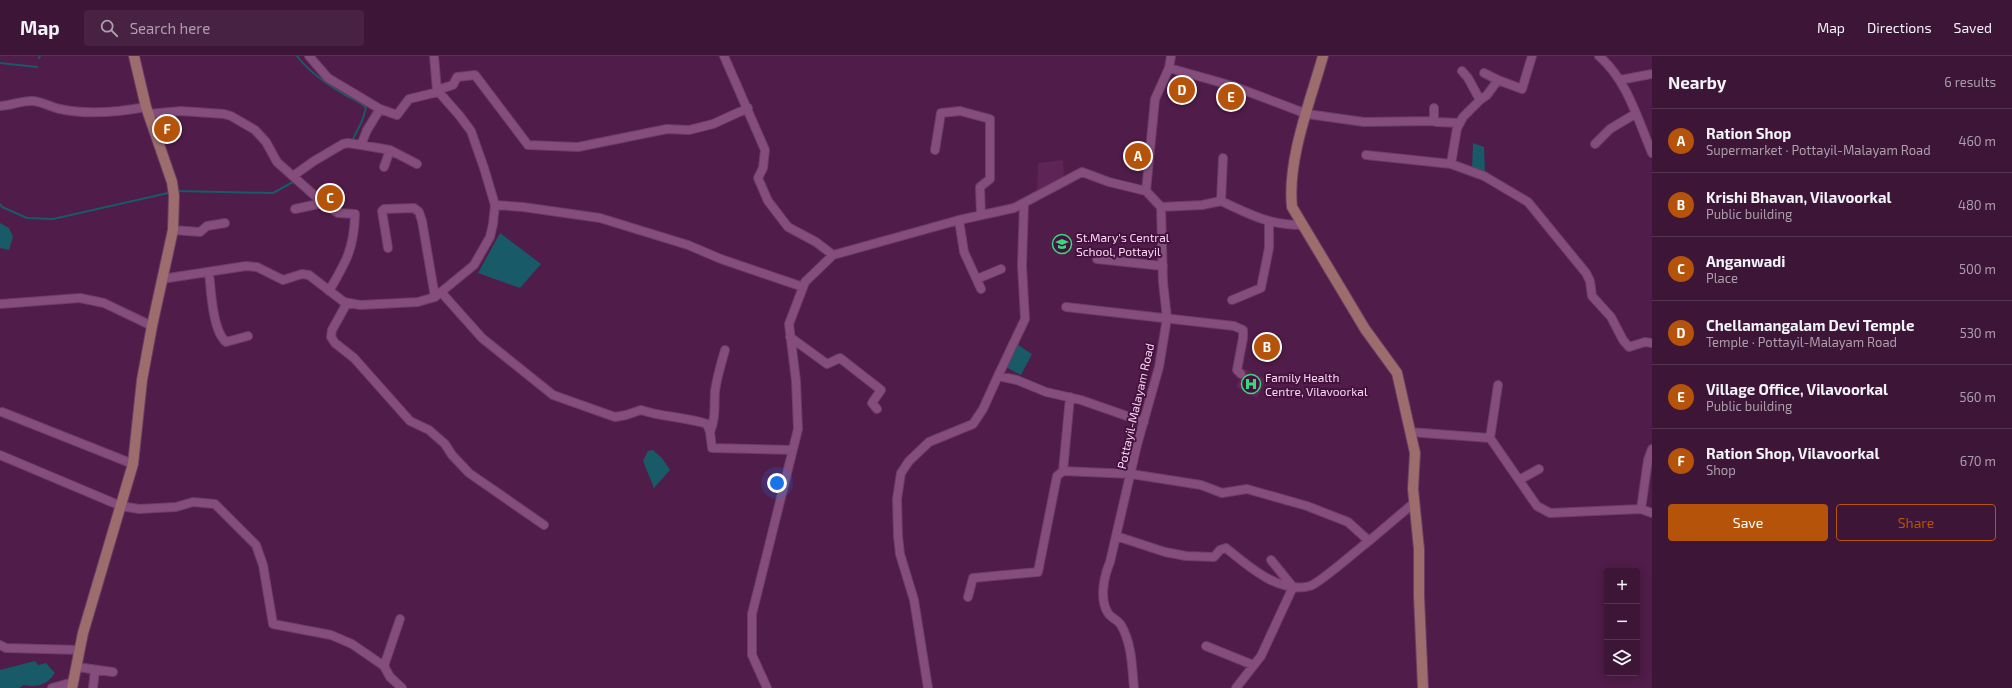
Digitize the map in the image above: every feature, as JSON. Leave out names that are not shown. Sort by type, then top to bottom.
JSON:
[{"type":"street","points":[[52,688],[73,685],[80,650],[133,464],[139,403],[152,326],[173,230],[174,196],[172,182],[148,110],[134,56]]},
{"type":"street","points":[[309,56],[328,78],[380,109],[397,115],[409,99],[453,86],[457,77],[475,75],[528,145],[578,147],[661,130],[689,130],[713,124],[748,108]]},
{"type":"street","points":[[162,279],[246,266],[257,267],[283,280],[302,274],[309,275],[347,303],[360,305],[418,302],[438,295],[474,265],[490,237],[495,206],[471,131],[460,115],[438,91],[434,56]]},
{"type":"street","points":[[724,56],[748,108],[765,150],[763,168],[758,178],[768,201],[788,227],[816,242],[833,256]]},
{"type":"street","points":[[1146,191],[1155,99],[1169,68],[1170,56]]},
{"type":"street","points":[[1323,56],[1297,146],[1290,189],[1292,207],[1364,329],[1397,374],[1415,453],[1415,502],[1419,549],[1419,596],[1423,688]]},
{"type":"street","points":[[1484,73],[1522,89],[1532,56]]},
{"type":"street","points":[[1599,56],[1609,64],[1620,80],[1652,153]]},
{"type":"street","points":[[1169,68],[1232,86],[1307,114],[1364,122],[1434,120],[1437,122],[1460,123]]},
{"type":"street","points":[[1462,72],[1468,78],[1480,100]]},
{"type":"street","points":[[1620,80],[1652,74]]},
{"type":"street","points":[[1451,164],[1457,128],[1480,100],[1487,95],[1498,80]]},
{"type":"street","points":[[0,106],[16,102],[33,101],[59,109],[93,112],[148,110],[182,111],[232,116],[254,130],[266,142],[277,162],[323,203],[338,213],[355,214],[353,241],[347,259],[329,291]]},
{"type":"street","points":[[1434,108],[1434,120]]},
{"type":"street","points":[[361,145],[367,130],[380,109]]},
{"type":"street","points":[[935,150],[941,113],[960,111],[990,119],[990,179],[980,187],[981,215]]},
{"type":"street","points":[[1595,144],[1610,129],[1635,114]]},
{"type":"street","points":[[295,178],[314,161],[348,143],[390,150],[418,164]]},
{"type":"street","points":[[384,167],[390,150]]},
{"type":"street","points":[[1366,155],[1451,164],[1484,176],[1528,202],[1586,273],[1590,281],[1592,296],[1611,317],[1626,344],[1629,347],[1645,342],[1652,343]]},
{"type":"street","points":[[1221,201],[1223,158]]},
{"type":"street","points":[[767,688],[752,655],[752,614],[798,429],[796,381],[789,324],[805,282],[833,256],[959,220],[1014,208],[1082,172],[1108,182],[1146,191],[1161,206],[1202,206],[1221,201],[1269,222],[1281,225],[1302,225]]},
{"type":"street","points":[[295,209],[323,203]]},
{"type":"street","points":[[928,688],[914,600],[900,554],[897,499],[901,473],[909,461],[929,442],[973,424],[983,409],[1025,319],[1022,266],[1024,203]]},
{"type":"street","points":[[495,206],[523,207],[600,218],[688,245],[721,259],[803,287]]},
{"type":"street","name":"Pottayil-Malayam Road","points":[[1134,688],[1131,665],[1132,656],[1127,640],[1121,624],[1108,613],[1103,601],[1105,573],[1116,536],[1159,367],[1167,318],[1163,266],[1161,206]]},
{"type":"street","points":[[388,248],[382,211],[384,209],[414,208],[419,212],[422,220],[438,295],[482,338],[553,394],[615,417],[641,410],[656,415],[707,424],[710,432],[712,448],[792,450]]},
{"type":"street","points":[[959,220],[964,252],[981,289]]},
{"type":"street","points":[[1232,300],[1261,288],[1270,248],[1269,222]]},
{"type":"street","points":[[173,230],[200,232],[207,226],[225,223]]},
{"type":"street","points":[[1098,259],[1163,266]]},
{"type":"street","points":[[977,279],[1001,269]]},
{"type":"street","points":[[209,272],[215,317],[223,339],[226,342],[248,336]]},
{"type":"street","points":[[0,304],[80,298],[104,303],[152,326]]},
{"type":"street","points":[[347,303],[332,330],[331,337],[335,342],[354,358],[410,421],[429,430],[445,444],[452,455],[468,473],[544,525]]},
{"type":"street","points":[[1066,307],[1234,326],[1242,330],[1243,338],[1237,370],[1241,374]]},
{"type":"street","points":[[790,337],[827,364],[840,358],[881,390],[872,403],[877,409]]},
{"type":"street","points":[[710,432],[715,421],[715,392],[718,373],[725,350]]},
{"type":"street","points":[[998,376],[1017,380],[1046,392],[1070,397],[1144,422]]},
{"type":"street","points":[[1498,385],[1490,438],[1537,506],[1550,513],[1641,510],[1652,513]]},
{"type":"street","points":[[1063,471],[1070,397]]},
{"type":"street","points":[[2,412],[133,464]]},
{"type":"street","points":[[1410,432],[1490,438]]},
{"type":"street","points":[[1641,510],[1648,460],[1652,449]]},
{"type":"street","points":[[0,455],[121,506],[140,509],[176,508],[193,502],[215,504],[256,546],[263,565],[273,624],[331,635],[352,644],[384,666],[390,677],[402,688]]},
{"type":"street","points":[[1519,480],[1538,469]]},
{"type":"street","points":[[968,597],[973,578],[1038,572],[1057,476],[1063,471],[1131,474],[1201,485],[1222,493],[1247,489],[1307,506],[1348,522],[1369,541]]},
{"type":"street","points":[[1116,536],[1165,552],[1186,556],[1214,557],[1220,550],[1226,548],[1262,576],[1293,587],[1311,586],[1369,541],[1415,502]]},
{"type":"street","points":[[1271,560],[1293,587]]},
{"type":"street","points":[[1236,688],[1261,656],[1293,587]]},
{"type":"street","points":[[384,666],[400,619]]},
{"type":"street","points":[[0,645],[6,648],[80,650]]},
{"type":"street","points":[[1206,646],[1253,665]]},
{"type":"street","points":[[76,667],[113,672]]},
{"type":"street","points":[[93,688],[95,670]]},
{"type":"shaded area","points":[[1473,143],[1484,147],[1485,172],[1472,170]]},
{"type":"shaded area","points":[[1063,160],[1064,177],[1037,194],[1038,163]]},
{"type":"shaded area","points":[[0,223],[9,228],[13,237],[9,250],[0,248]]},
{"type":"shaded area","points":[[500,233],[541,264],[520,288],[478,273]]},
{"type":"shaded area","points":[[1018,345],[1032,354],[1021,375],[1006,367]]},
{"type":"shaded area","name":"Family Health Centre, Vilavoorkal","points":[[1245,369],[1266,380],[1257,398],[1236,387]]},
{"type":"shaded area","points":[[653,450],[662,458],[670,470],[654,488],[643,461],[648,451]]},
{"type":"shaded area","points":[[35,661],[38,665],[46,663],[55,673],[49,680],[42,684],[33,686],[24,685],[19,688],[0,688],[0,670]]},
{"type":"waterway","points":[[297,56],[319,78],[345,95],[359,102],[366,108],[362,121],[352,141]]},
{"type":"waterway","points":[[0,63],[37,67]]},
{"type":"waterway","points":[[177,191],[273,193],[293,182]]},
{"type":"waterway","points":[[0,204],[2,207],[27,218],[53,219],[168,193]]},
{"type":"place","name":"Chellamangalam Devi Temple","points":[[1182,90]]},
{"type":"place","name":"Village Office, Vilavoorkal","points":[[1231,97]]},
{"type":"place","name":"Ration Shop, Vilavoorkal","points":[[167,129]]},
{"type":"place","name":"Ration Shop","points":[[1138,156]]},
{"type":"place","name":"Anganwadi","points":[[330,198]]},
{"type":"place","name":"St.Mary's Central School, Pottayil","points":[[1062,244]]},
{"type":"place","name":"Krishi Bhavan, Vilavoorkal","points":[[1267,347]]},
{"type":"place","name":"Family Health Centre, Vilavoorkal","points":[[1251,384]]}]
